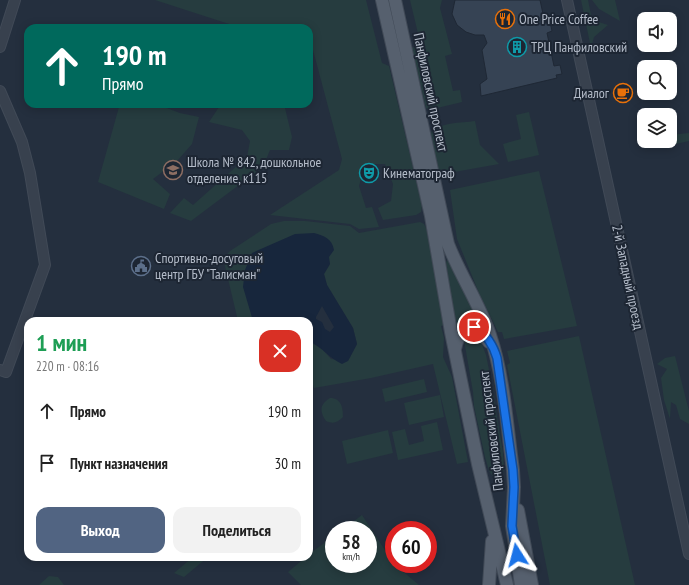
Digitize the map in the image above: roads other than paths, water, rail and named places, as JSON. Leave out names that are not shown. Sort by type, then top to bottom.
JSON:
[{"type":"main road","name":"Панфиловский проспект","points":[[395,0],[448,244],[482,314],[496,352],[501,380],[514,487],[512,526],[522,585]]},
{"type":"main road","name":"Панфиловский проспект","points":[[382,1],[431,216],[455,350],[490,516],[507,585]]},
{"type":"main road","points":[[455,350],[460,335],[468,328],[474,327],[482,333],[496,352]]},
{"type":"main road","points":[[514,487],[532,585]]},
{"type":"main road","points":[[489,585],[492,558],[490,516]]},
{"type":"street","points":[[0,47],[15,0]]},
{"type":"street","name":"2-й Западный проезд","points":[[567,0],[689,554]]},
{"type":"street","points":[[0,91],[22,142],[30,173],[45,265],[26,317]]},
{"type":"street","points":[[0,370],[6,372],[24,323]]},
{"type":"water","points":[[314,233],[329,240],[334,250],[329,257],[330,264],[324,274],[327,285],[353,328],[357,344],[348,361],[342,364],[313,343],[313,317],[252,317],[243,287],[245,270],[252,253],[295,234]],"holes":[[[322,306],[334,327],[330,332],[325,329],[322,322],[316,319]]]},
{"type":"place","name":"One Price Coffee","points":[[505,19]]},
{"type":"place","name":"ТРЦ Панфиловский","points":[[517,47]]},
{"type":"place","name":"Диалог","points":[[623,93]]},
{"type":"place","name":"Школа № 842, дошкольное отделение, к115","points":[[173,170]]},
{"type":"place","name":"Кинематограф","points":[[369,173]]},
{"type":"place","name":"Спортивно-досуговый центр ГБУ \"Талисман\"","points":[[141,266]]}]
